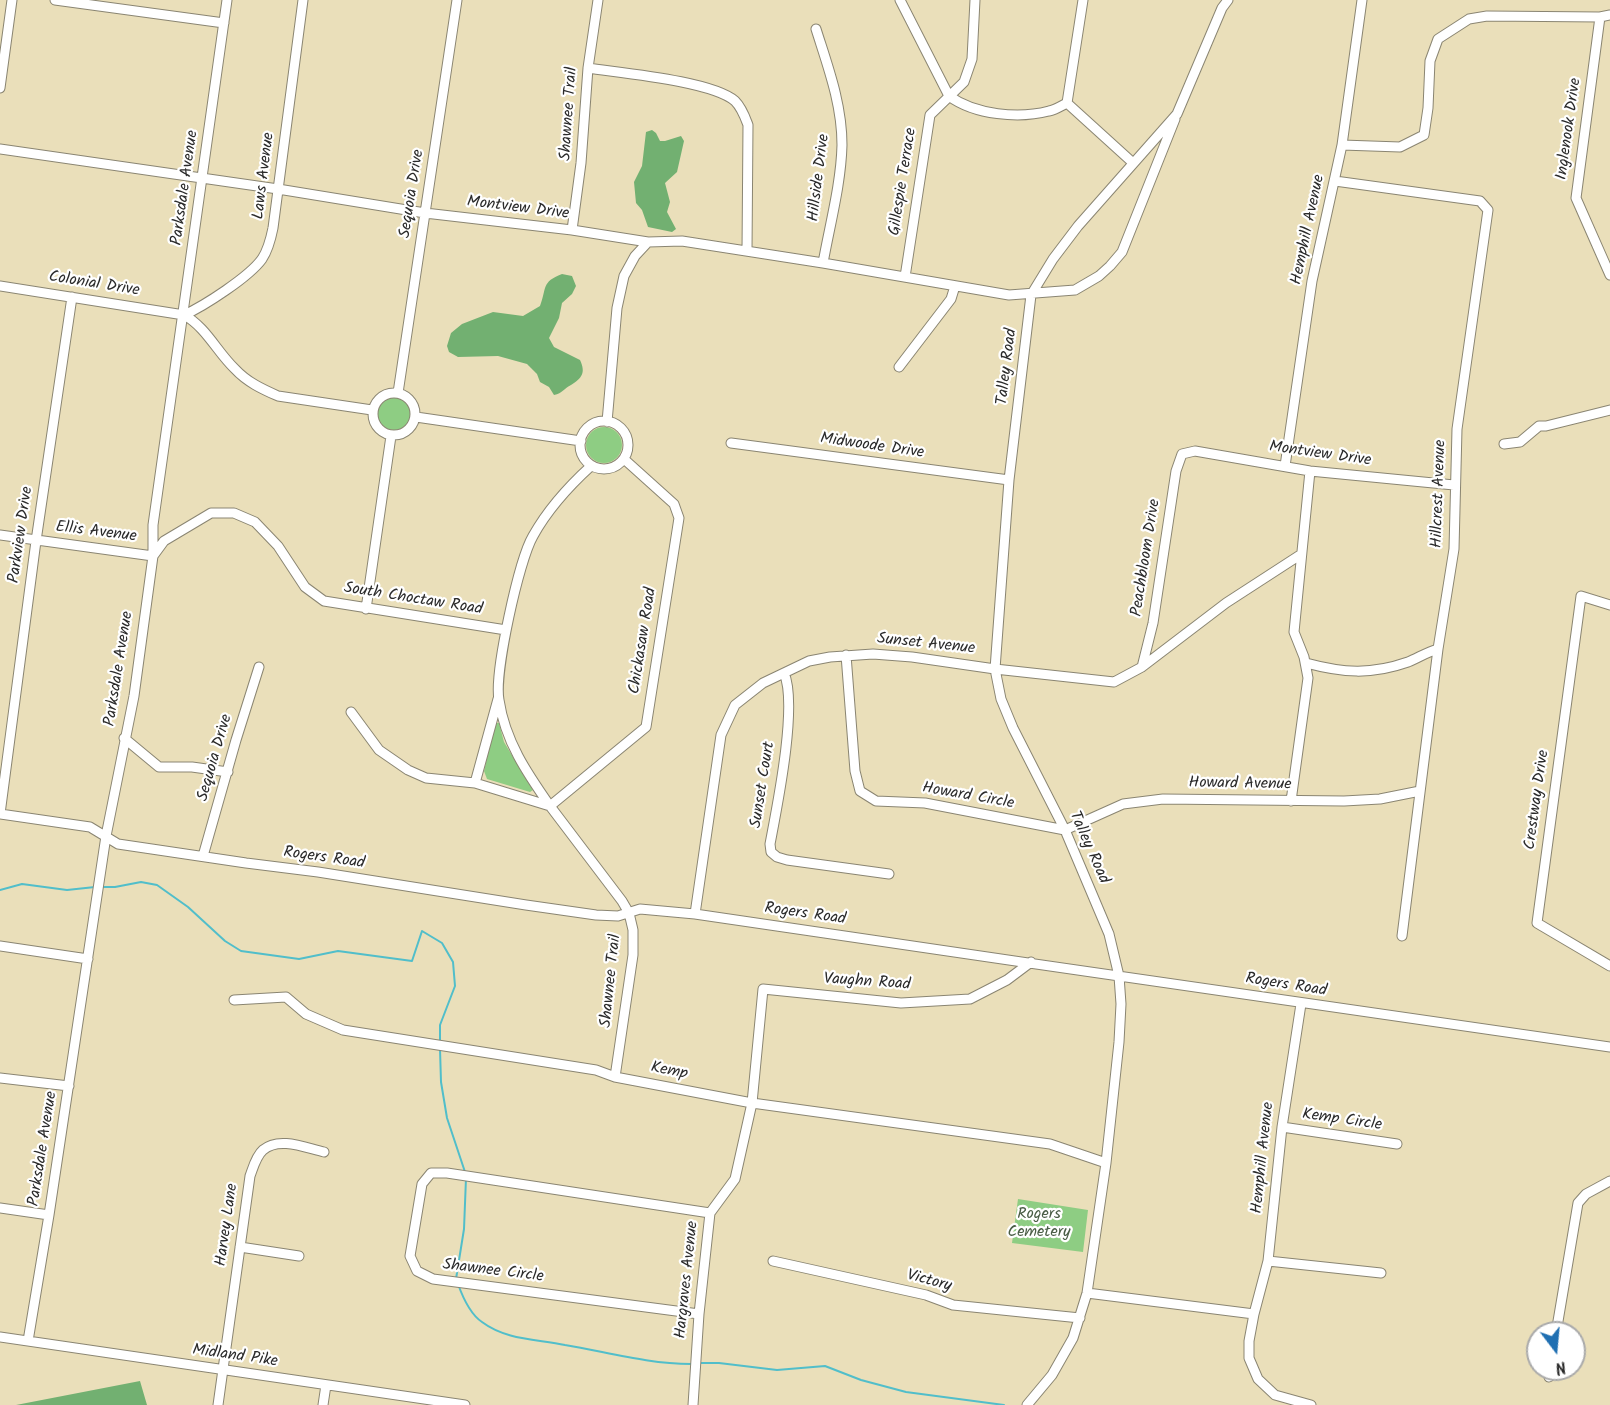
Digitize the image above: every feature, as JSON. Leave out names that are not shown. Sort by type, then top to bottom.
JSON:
[{"type":"street","points":[[0,88],[12,0]]},
{"type":"street","points":[[55,0],[224,23]]},
{"type":"street","name":"Parksdale Avenue","points":[[28,1341],[106,836],[134,696],[153,556],[153,525],[227,0]]},
{"type":"street","name":"Laws Avenue","points":[[184,315],[200,308],[250,271],[262,259],[269,245],[303,0]]},
{"type":"street","name":"Sequoia Drive","points":[[398,393],[457,0]]},
{"type":"street","name":"Shawnee Trail","points":[[572,230],[581,163],[588,68],[598,0]]},
{"type":"street","points":[[900,0],[949,96],[961,105],[1005,116],[1050,111],[1066,103]]},
{"type":"street","name":"Gillespie Terrace","points":[[905,277],[930,115],[964,82],[972,59],[975,0]]},
{"type":"street","points":[[1066,103],[1083,0]]},
{"type":"street","name":"Talley Road","points":[[1031,295],[1075,290],[1099,276],[1122,252],[1177,114],[1222,8],[1228,0]]},
{"type":"street","name":"Hemphill Avenue","points":[[1285,466],[1312,280],[1342,145],[1362,0]]},
{"type":"street","points":[[1342,145],[1400,147],[1424,135],[1430,62],[1438,39],[1468,19],[1487,16],[1605,16]]},
{"type":"street","name":"Inglenook Drive","points":[[1605,16],[1576,198],[1610,275]]},
{"type":"street","name":"Hillside Drive","points":[[816,29],[834,85],[840,114],[842,145],[823,263]]},
{"type":"street","points":[[588,68],[691,84],[719,91],[734,100],[741,108],[748,125],[747,251]]},
{"type":"street","points":[[1066,103],[1132,162]]},
{"type":"street","name":"Talley Road","points":[[1027,1405],[1052,1375],[1073,1338],[1087,1293],[1106,1163],[1121,1004],[1119,976],[1109,934],[1065,830],[1013,728],[1001,699],[995,669],[1009,480],[1031,295],[1078,226],[1132,162],[1177,114]]},
{"type":"street","name":"Montview Drive","points":[[0,149],[278,189],[425,213],[572,230],[648,242],[682,241],[1009,295],[1031,295]]},
{"type":"street","name":"Hillcrest Avenue","points":[[1335,180],[1480,201],[1488,210],[1457,429],[1454,549],[1438,649],[1402,936]]},
{"type":"street","points":[[607,422],[617,308],[624,276],[635,256],[648,242]]},
{"type":"street","name":"Colonial Drive","points":[[0,286],[184,315]]},
{"type":"street","points":[[899,367],[951,299],[955,286]]},
{"type":"street","name":"Parkview Drive","points":[[0,814],[36,541],[72,297]]},
{"type":"street","points":[[184,315],[195,321],[233,368],[246,380],[264,390],[278,396],[372,410]]},
{"type":"street","points":[[398,393],[407,396],[413,404],[416,417],[411,429],[402,435],[391,436],[380,431],[373,421],[372,410],[376,401],[387,394],[398,393]]},
{"type":"street","points":[[1503,444],[1520,442],[1539,426],[1610,410]]},
{"type":"street","points":[[416,417],[581,441]]},
{"type":"street","points":[[598,422],[607,422],[623,430],[628,439],[628,448],[624,459],[607,469],[591,466],[584,458],[581,441],[590,426],[598,422]]},
{"type":"street","points":[[366,609],[391,436]]},
{"type":"street","name":"Midwoode Drive","points":[[731,443],[1009,480]]},
{"type":"street","name":"Montview Drive","points":[[1182,454],[1196,451],[1310,471],[1454,485]]},
{"type":"street","name":"Peachbloom Drive","points":[[1142,666],[1153,623],[1176,471],[1182,454]]},
{"type":"street","name":"Chickasaw Road","points":[[550,806],[646,727],[679,518],[674,504],[624,459]]},
{"type":"street","name":"Shawnee Trail","points":[[476,783],[498,698],[506,630],[531,537],[555,504],[591,466]]},
{"type":"street","points":[[1291,801],[1308,678],[1306,663],[1294,632],[1310,471]]},
{"type":"street","name":"South Choctaw Road","points":[[153,556],[164,541],[211,513],[234,513],[255,522],[278,546],[304,587],[324,601],[506,630]]},
{"type":"street","name":"Ellis Avenue","points":[[0,535],[153,556]]},
{"type":"street","name":"Sunset Avenue","points":[[694,914],[721,735],[735,705],[763,683],[809,661],[846,655],[873,654],[1114,682],[1142,666],[1226,603],[1300,555]]},
{"type":"street","name":"Crestway Drive","points":[[1610,605],[1581,596],[1537,923],[1610,966]]},
{"type":"street","points":[[1306,663],[1344,671],[1371,672],[1410,662],[1427,652],[1438,649]]},
{"type":"street","name":"Howard Circle","points":[[846,655],[855,771],[860,791],[876,801],[925,803],[1065,830]]},
{"type":"street","name":"Sequoia Drive","points":[[203,856],[259,667]]},
{"type":"street","name":"Sunset Court","points":[[784,673],[787,680],[786,740],[770,844],[771,852],[788,860],[889,874]]},
{"type":"street","name":"Shawnee Trail","points":[[498,698],[507,735],[521,764],[629,913],[633,930],[633,955],[615,1077]]},
{"type":"street","points":[[351,712],[379,750],[408,770],[426,778],[476,783],[550,806]]},
{"type":"street","points":[[124,738],[159,767],[192,767],[228,772]]},
{"type":"street","name":"Howard Avenue","points":[[1065,830],[1123,804],[1163,799],[1291,801],[1380,799],[1420,791]]},
{"type":"street","name":"Rogers Road","points":[[0,814],[90,827],[117,844],[596,915],[618,916],[640,909],[694,914],[1031,962],[1301,1004],[1610,1047]]},
{"type":"street","points":[[0,946],[88,959]]},
{"type":"street","name":"Vaughn Road","points":[[763,989],[901,1003],[970,999],[1006,980],[1031,962]]},
{"type":"street","name":"Hargraves Avenue","points":[[693,1405],[699,1314],[710,1213],[735,1179],[752,1103],[763,989]]},
{"type":"street","name":"Kemp","points":[[234,1000],[286,997],[306,1014],[344,1030],[596,1070],[615,1077],[752,1103],[1050,1144],[1106,1163]]},
{"type":"street","name":"Hemphill Avenue","points":[[1301,1004],[1282,1127],[1268,1261],[1254,1314],[1249,1341],[1249,1358],[1258,1379],[1275,1395],[1311,1405]]},
{"type":"street","points":[[0,1078],[69,1086]]},
{"type":"street","name":"Kemp Circle","points":[[1282,1127],[1397,1144]]},
{"type":"street","name":"Harvey Lane","points":[[218,1405],[250,1176],[256,1160],[263,1149],[276,1144],[286,1143],[324,1152]]},
{"type":"street","name":"Shawnee Circle","points":[[699,1314],[433,1279],[417,1271],[410,1256],[422,1184],[431,1173],[447,1173],[710,1213]]},
{"type":"street","points":[[1558,1321],[1578,1203],[1586,1194],[1610,1181]]},
{"type":"street","points":[[0,1208],[49,1215]]},
{"type":"street","points":[[240,1247],[299,1256]]},
{"type":"street","name":"Victory","points":[[773,1261],[926,1295],[953,1305],[1080,1318]]},
{"type":"street","points":[[1268,1261],[1381,1273]]},
{"type":"street","points":[[1087,1293],[1254,1314]]},
{"type":"street","name":"Midland Pike","points":[[0,1336],[465,1405]]},
{"type":"street","points":[[323,1405],[326,1385]]},
{"type":"green space","points":[[652,130],[660,141],[681,136],[684,141],[677,172],[665,183],[670,202],[667,212],[676,229],[672,232],[648,227],[642,210],[636,203],[634,182],[642,166],[646,132]]},
{"type":"green space","points":[[562,274],[572,276],[576,286],[572,294],[562,303],[559,318],[549,338],[554,347],[580,360],[583,372],[578,380],[561,392],[554,395],[549,387],[540,382],[537,374],[527,364],[498,356],[458,357],[449,352],[447,346],[451,333],[462,324],[493,312],[523,316],[540,306],[548,283]]},
{"type":"green space","points":[[394,396],[406,401],[411,413],[406,425],[394,430],[382,425],[377,413],[382,401]]},
{"type":"green space","points":[[604,427],[617,432],[622,445],[617,458],[604,463],[591,458],[586,445],[591,432]]},
{"type":"green space","points":[[495,723],[499,723],[504,742],[533,790],[530,792],[487,779],[484,771]]},
{"type":"green space","name":"Rogers Cemetery","points":[[1018,1199],[1088,1210],[1083,1252],[1012,1243]]},
{"type":"green space","points":[[140,1381],[147,1405],[16,1405]]},
{"type":"waterway","points":[[101,887],[141,882],[157,885],[188,907],[225,941],[241,951],[299,959],[338,951],[412,961],[422,931],[442,943],[453,962],[455,986],[440,1025],[440,1044]]},
{"type":"waterway","points":[[0,890],[22,884],[67,890],[95,887]]},
{"type":"waterway","points":[[440,1049],[441,1082],[447,1118],[465,1172]]},
{"type":"waterway","points":[[456,1279],[464,1229],[466,1178]]},
{"type":"waterway","points":[[458,1284],[474,1315],[491,1328],[511,1336],[643,1360],[691,1364]]},
{"type":"waterway","points":[[697,1363],[719,1363],[777,1370],[825,1366],[861,1380],[906,1392],[1004,1405]]}]
